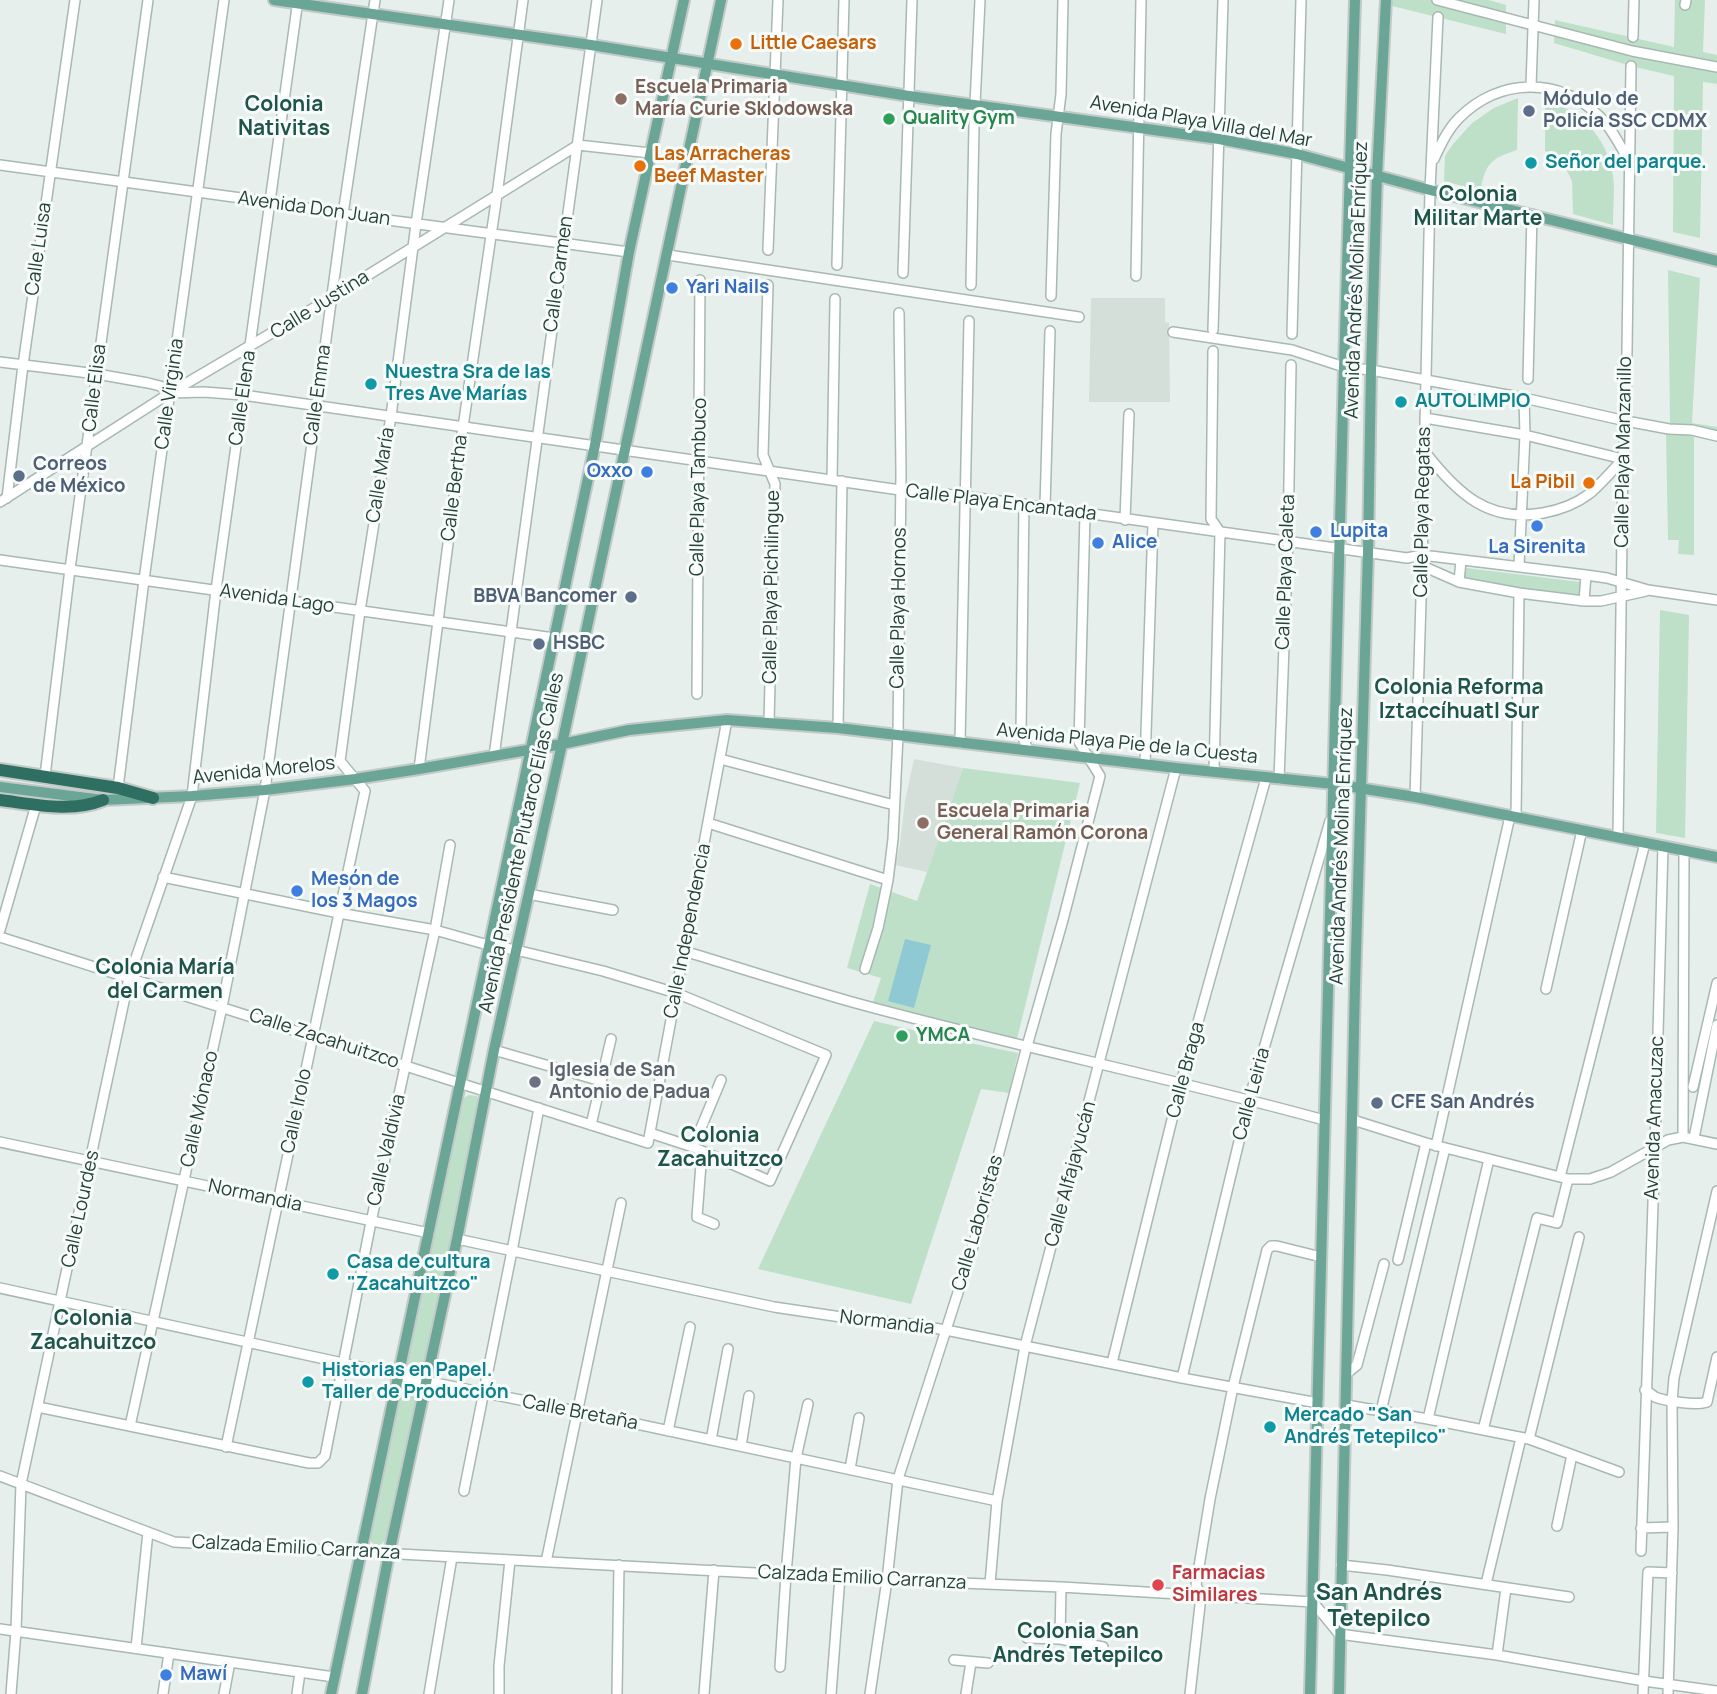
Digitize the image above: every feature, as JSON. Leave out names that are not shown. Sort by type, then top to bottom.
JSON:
[{"type":"highway","points":[[0,770],[118,788],[153,798]]},
{"type":"highway","points":[[0,800],[80,806],[103,800]]},
{"type":"main road","name":"Avenida Playa Villa del Mar","points":[[274,0],[446,23],[909,96],[1219,139],[1297,154],[1717,261]]},
{"type":"main road","name":"Avenida Presidente Plutarco Elías Calles","points":[[331,1694],[595,445],[629,252],[684,0]]},
{"type":"main road","name":"Avenida Presidente Plutarco Elías Calles","points":[[362,1694],[388,1554],[457,1239],[494,1050],[722,0]]},
{"type":"main road","name":"Avenida Andrés Molina Enríquez","points":[[1310,1694],[1355,0]]},
{"type":"main road","name":"Avenida Andrés Molina Enríquez","points":[[1339,1694],[1371,370],[1386,0]]},
{"type":"main road","name":"Avenida Playa Pie de la Cuesta","points":[[530,750],[629,730],[727,720],[838,728],[1362,788],[1717,857]]},
{"type":"main road","name":"Avenida Morelos","points":[[0,787],[103,800],[192,796],[355,779],[530,750]]},
{"type":"street","name":"Calle Luisa","points":[[4,500],[75,0]]},
{"type":"street","name":"Calle Elisa","points":[[44,776],[148,0]]},
{"type":"street","name":"Calle Virginia","points":[[118,788],[224,0]]},
{"type":"street","name":"Calle Emma","points":[[265,790],[342,214],[375,0]]},
{"type":"street","name":"Calle María","points":[[355,779],[340,761],[449,0]]},
{"type":"street","name":"Calle Bertha","points":[[419,769],[463,427],[523,0]]},
{"type":"street","name":"Calle Carmen","points":[[494,756],[597,0]]},
{"type":"street","points":[[768,250],[778,0]]},
{"type":"street","points":[[837,265],[844,0]]},
{"type":"street","points":[[903,273],[912,0]]},
{"type":"street","points":[[971,285],[980,0]]},
{"type":"street","points":[[1051,296],[1063,0]]},
{"type":"street","points":[[1136,276],[1141,0]]},
{"type":"street","points":[[1213,330],[1223,0]]},
{"type":"street","points":[[1292,334],[1301,0]]},
{"type":"street","points":[[1437,0],[1632,51],[1717,67]]},
{"type":"street","points":[[1531,86],[1534,0]]},
{"type":"street","points":[[1633,37],[1634,0]]},
{"type":"street","name":"Calle Elena","points":[[192,796],[216,590],[298,2]]},
{"type":"street","name":"Calle Playa Regatas","points":[[1415,797],[1430,190],[1438,17]]},
{"type":"street","name":"Calle Playa Manzanillo","points":[[1618,838],[1631,66]]},
{"type":"street","points":[[1432,164],[1447,133],[1460,117],[1492,95],[1512,88],[1531,86],[1552,88],[1586,104],[1600,117],[1629,161]]},
{"type":"street","points":[[578,145],[650,153]]},
{"type":"street","name":"Calle Justina","points":[[4,500],[170,393],[249,348],[578,145]]},
{"type":"street","name":"Avenida Don Juan","points":[[0,165],[629,252]]},
{"type":"street","points":[[1528,379],[1532,214]]},
{"type":"street","points":[[668,255],[1079,317]]},
{"type":"street","name":"Calle Playa Tambuco","points":[[697,694],[700,280]]},
{"type":"street","name":"Calle Playa Pichilingue","points":[[768,285],[763,455],[775,484],[769,722]]},
{"type":"street","points":[[835,299],[838,728]]},
{"type":"street","name":"Calle Playa Hornos","points":[[865,969],[878,928],[892,852],[898,735],[899,313]]},
{"type":"street","points":[[960,743],[969,321]]},
{"type":"street","points":[[1045,507],[1050,331]]},
{"type":"street","points":[[1173,332],[1292,350],[1344,367],[1524,398],[1626,421],[1717,436]]},
{"type":"street","points":[[1213,351],[1210,519],[1220,532],[1214,771]]},
{"type":"street","points":[[0,362],[148,383],[160,386],[170,393]]},
{"type":"street","name":"Calle Playa Caleta","points":[[1279,779],[1291,365]]},
{"type":"street","name":"Calle Playa Encantada","points":[[170,393],[243,395],[900,490],[964,496],[1368,553],[1407,558],[1422,555],[1586,575],[1648,590],[1717,600]]},
{"type":"street","points":[[1519,566],[1525,435],[1524,398]]},
{"type":"street","points":[[1125,520],[1129,414]]},
{"type":"street","points":[[1425,418],[1525,435],[1623,459]]},
{"type":"street","points":[[1425,452],[1450,482],[1474,502],[1491,510],[1521,515],[1557,510],[1573,504],[1587,496],[1623,459]]},
{"type":"street","points":[[1024,505],[1021,732],[1028,750]]},
{"type":"street","name":"Calle Laboristas","points":[[870,1694],[887,1580],[898,1479],[981,1221],[1100,776],[1079,742],[1086,514]]},
{"type":"street","points":[[1145,764],[1153,523]]},
{"type":"street","name":"Calle Playa Encantada","points":[[1407,558],[1459,582],[1519,593],[1601,601],[1648,590]]},
{"type":"street","name":"Avenida Lago","points":[[0,560],[554,638]]},
{"type":"street","points":[[1459,582],[1461,560]]},
{"type":"street","points":[[1584,601],[1586,575]]},
{"type":"street","points":[[1381,1411],[1436,1145],[1513,817],[1519,593]]},
{"type":"street","name":"Calle Independencia","points":[[649,1138],[727,720]]},
{"type":"street","points":[[720,759],[894,805]]},
{"type":"street","name":"Calle Alfajayucán","points":[[990,1584],[997,1501],[1026,1346],[1176,768]]},
{"type":"street","name":"Calle Braga","points":[[1112,1363],[1181,1083],[1266,778]]},
{"type":"street","name":"Calle Irolo","points":[[226,1447],[365,791],[355,779]]},
{"type":"street","name":"Calle Mónaco","points":[[130,1426],[222,1007],[265,790]]},
{"type":"street","name":"Calle Lourdes","points":[[11,1694],[22,1484],[129,978],[192,796]]},
{"type":"street","points":[[0,930],[36,804]]},
{"type":"street","name":"Calle Leiria","points":[[1182,1378],[1249,1100],[1332,812]]},
{"type":"street","points":[[708,823],[888,880]]},
{"type":"street","points":[[1546,989],[1582,830]]},
{"type":"street","points":[[1483,1430],[1537,1218],[1557,1223],[1564,1178],[1645,843]]},
{"type":"street","name":"Calle Valdivia","points":[[226,1447],[309,1463],[318,1463],[325,1456],[371,1222],[435,930],[450,845]]},
{"type":"street","name":"Avenida Amacuzac","points":[[1641,1551],[1663,846]]},
{"type":"street","points":[[1683,1137],[1684,851]]},
{"type":"street","points":[[163,877],[339,914],[435,930],[488,946],[603,971],[676,993]]},
{"type":"street","points":[[528,894],[613,910]]},
{"type":"street","name":"Calle Zacahuitzco","points":[[0,937],[591,1125],[698,1149],[770,1181],[826,1055],[676,993]]},
{"type":"street","points":[[684,951],[851,1002],[1324,1120]]},
{"type":"street","points":[[1692,1087],[1717,983]]},
{"type":"street","points":[[1694,1138],[1717,1025]]},
{"type":"street","points":[[591,1125],[611,1040]]},
{"type":"street","points":[[494,1050],[601,1081]]},
{"type":"street","points":[[714,1224],[697,1217],[698,1149],[721,1080]]},
{"type":"street","points":[[464,1491],[540,1108]]},
{"type":"street","points":[[1353,1120],[1436,1145],[1564,1178],[1590,1179],[1611,1172],[1668,1140],[1683,1137],[1717,1144]]},
{"type":"street","name":"Normandia","points":[[0,1142],[429,1233]]},
{"type":"street","points":[[1398,1260],[1436,1145]]},
{"type":"street","points":[[1428,1419],[1489,1159]]},
{"type":"street","points":[[1668,1694],[1674,1378],[1717,1191]]},
{"type":"street","points":[[546,1562],[621,1203]]},
{"type":"street","points":[[1486,1584],[1579,1237]]},
{"type":"street","name":"Normandia","points":[[457,1239],[774,1307],[946,1330],[1318,1403]]},
{"type":"street","points":[[1190,1694],[1201,1596],[1196,1585],[1210,1499],[1233,1387],[1267,1250],[1271,1246],[1277,1246],[1321,1257]]},
{"type":"street","points":[[1346,1374],[1357,1365],[1384,1264]]},
{"type":"street","name":"Calle Bretaña","points":[[0,1288],[399,1376],[997,1501]]},
{"type":"street","points":[[668,1431],[690,1326]]},
{"type":"street","points":[[711,1440],[728,1349]]},
{"type":"street","points":[[1645,1390],[1656,1397],[1702,1405],[1707,1402],[1717,1357]]},
{"type":"street","points":[[741,1446],[749,1396]]},
{"type":"street","points":[[780,1667],[796,1458],[808,1404]]},
{"type":"street","points":[[1346,1405],[1525,1438],[1619,1472]]},
{"type":"street","points":[[38,1407],[226,1447]]},
{"type":"street","points":[[850,1469],[859,1418]]},
{"type":"street","points":[[1557,1526],[1572,1455]]},
{"type":"street","name":"Calzada Emilio Carranza","points":[[0,1476],[174,1542],[1313,1602]]},
{"type":"street","points":[[1641,1528],[1673,1527]]},
{"type":"street","points":[[136,1648],[148,1532]]},
{"type":"street","points":[[429,1694],[452,1556]]},
{"type":"street","points":[[499,1694],[499,1666],[510,1560]]},
{"type":"street","points":[[617,1694],[619,1565]]},
{"type":"street","points":[[1341,1565],[1569,1597]]},
{"type":"street","points":[[704,1694],[714,1570]]},
{"type":"street","points":[[1643,1694],[1648,1572],[1672,1573]]},
{"type":"street","points":[[831,1694],[840,1577]]},
{"type":"street","points":[[1060,1640],[1061,1587]]},
{"type":"street","points":[[1497,1655],[1506,1588]]},
{"type":"street","points":[[1313,1602],[1339,1634],[1497,1655],[1717,1691]]},
{"type":"street","points":[[0,1629],[334,1677]]},
{"type":"street","points":[[1027,1638],[1103,1647]]},
{"type":"street","points":[[163,1694],[169,1653]]},
{"type":"street","points":[[954,1660],[988,1663]]},
{"type":"street","points":[[224,1694],[230,1662]]},
{"type":"street","points":[[967,1694],[971,1662]]},
{"type":"street","points":[[297,1694],[300,1672]]},
{"type":"shaded area","points":[[1091,298],[1165,298],[1165,322],[1169,323],[1170,402],[1089,402]]},
{"type":"shaded area","name":"Escuela Primaria General Ramón Corona","points":[[914,759],[963,768],[927,872],[895,865]]},
{"type":"green space","points":[[1392,0],[1489,0],[1506,5],[1506,34],[1392,6]]},
{"type":"green space","points":[[1675,0],[1705,0],[1703,52],[1717,55],[1717,84],[1703,82],[1700,238],[1673,232],[1674,76],[1554,43],[1555,20],[1674,47]]},
{"type":"green space","points":[[1518,98],[1517,150],[1491,163],[1484,174],[1481,191],[1444,181],[1445,156],[1453,144],[1472,123],[1494,108]]},
{"type":"green space","points":[[1545,99],[1584,121],[1601,142],[1612,169],[1613,225],[1573,214],[1572,181],[1562,161],[1545,151]]},
{"type":"green space","points":[[1668,270],[1700,278],[1692,423],[1717,427],[1717,441],[1694,437],[1694,555],[1678,554],[1679,540],[1668,540]]},
{"type":"green space","points":[[1458,567],[1580,582],[1582,590],[1580,596],[1463,581]]},
{"type":"green space","points":[[1660,610],[1689,615],[1685,838],[1656,833]]},
{"type":"green space","name":"YMCA","points":[[963,768],[1080,783],[1017,1039],[967,1028],[965,1042],[1018,1053],[1009,1093],[981,1089],[911,1304],[758,1269],[874,1021],[960,1041],[963,1028],[872,1005],[881,978],[847,968],[870,884],[917,901]]},
{"type":"green space","points":[[469,1095],[477,1096],[478,1108],[424,1367],[419,1371],[410,1368],[407,1363],[464,1098]]},
{"type":"green space","points":[[413,1387],[417,1395],[415,1412],[387,1538],[380,1546],[372,1543],[370,1539],[371,1528],[399,1395],[404,1388]]},
{"type":"water","points":[[905,939],[931,945],[914,1008],[888,1001]]},
{"type":"place","name":"Little Caesars","points":[[736,44]]},
{"type":"place","name":"Escuela Primaria María Curie Sklodowska","points":[[621,99]]},
{"type":"place","name":"Módulo de Policía SSC CDMX","points":[[1529,111]]},
{"type":"place","name":"Quality Gym","points":[[889,119]]},
{"type":"place","name":"Señor del parque.","points":[[1531,163]]},
{"type":"place","name":"Las Arracheras Beef Master","points":[[640,166]]},
{"type":"place","name":"Yari Nails","points":[[672,288]]},
{"type":"place","name":"Nuestra Sra de las Tres Ave Marías","points":[[371,384]]},
{"type":"place","name":"AUTOLIMPIO","points":[[1401,402]]},
{"type":"place","name":"Oxxo","points":[[647,472]]},
{"type":"place","name":"Correos de México","points":[[19,476]]},
{"type":"place","name":"La Pibil","points":[[1589,483]]},
{"type":"place","name":"La Sirenita","points":[[1537,526]]},
{"type":"place","name":"Lupita","points":[[1316,532]]},
{"type":"place","name":"Alice","points":[[1098,543]]},
{"type":"place","name":"BBVA Bancomer","points":[[631,597]]},
{"type":"place","name":"HSBC","points":[[539,644]]},
{"type":"place","name":"Escuela Primaria General Ramón Corona","points":[[923,823]]},
{"type":"place","name":"Mesón de los 3 Magos","points":[[297,891]]},
{"type":"place","name":"YMCA","points":[[902,1036]]},
{"type":"place","name":"Iglesia de San Antonio de Padua","points":[[535,1082]]},
{"type":"place","name":"CFE San Andrés","points":[[1377,1103]]},
{"type":"place","name":"Casa de cultura \"Zacahuitzco\"","points":[[333,1274]]},
{"type":"place","name":"Historias en Papel. Taller de Producción","points":[[308,1382]]},
{"type":"place","name":"Mercado \"San Andrés Tetepilco\"","points":[[1270,1427]]},
{"type":"place","name":"Farmacias Similares","points":[[1158,1585]]},
{"type":"place","name":"Mawí","points":[[166,1675]]},
{"type":"district","name":"Colonia Nativitas","points":[[284,117]]},
{"type":"district","name":"Colonia Militar Marte","points":[[1478,207]]},
{"type":"district","name":"Colonia Reforma Iztaccíhuatl Sur","points":[[1459,700]]},
{"type":"district","name":"Colonia María del Carmen","points":[[165,980]]},
{"type":"district","name":"Colonia Zacahuitzco","points":[[720,1148]]},
{"type":"district","name":"Colonia Zacahuitzco","points":[[93,1331]]},
{"type":"district","name":"San Andrés Tetepilco","points":[[1379,1607]]},
{"type":"district","name":"Colonia San Andrés Tetepilco","points":[[1078,1644]]}]
